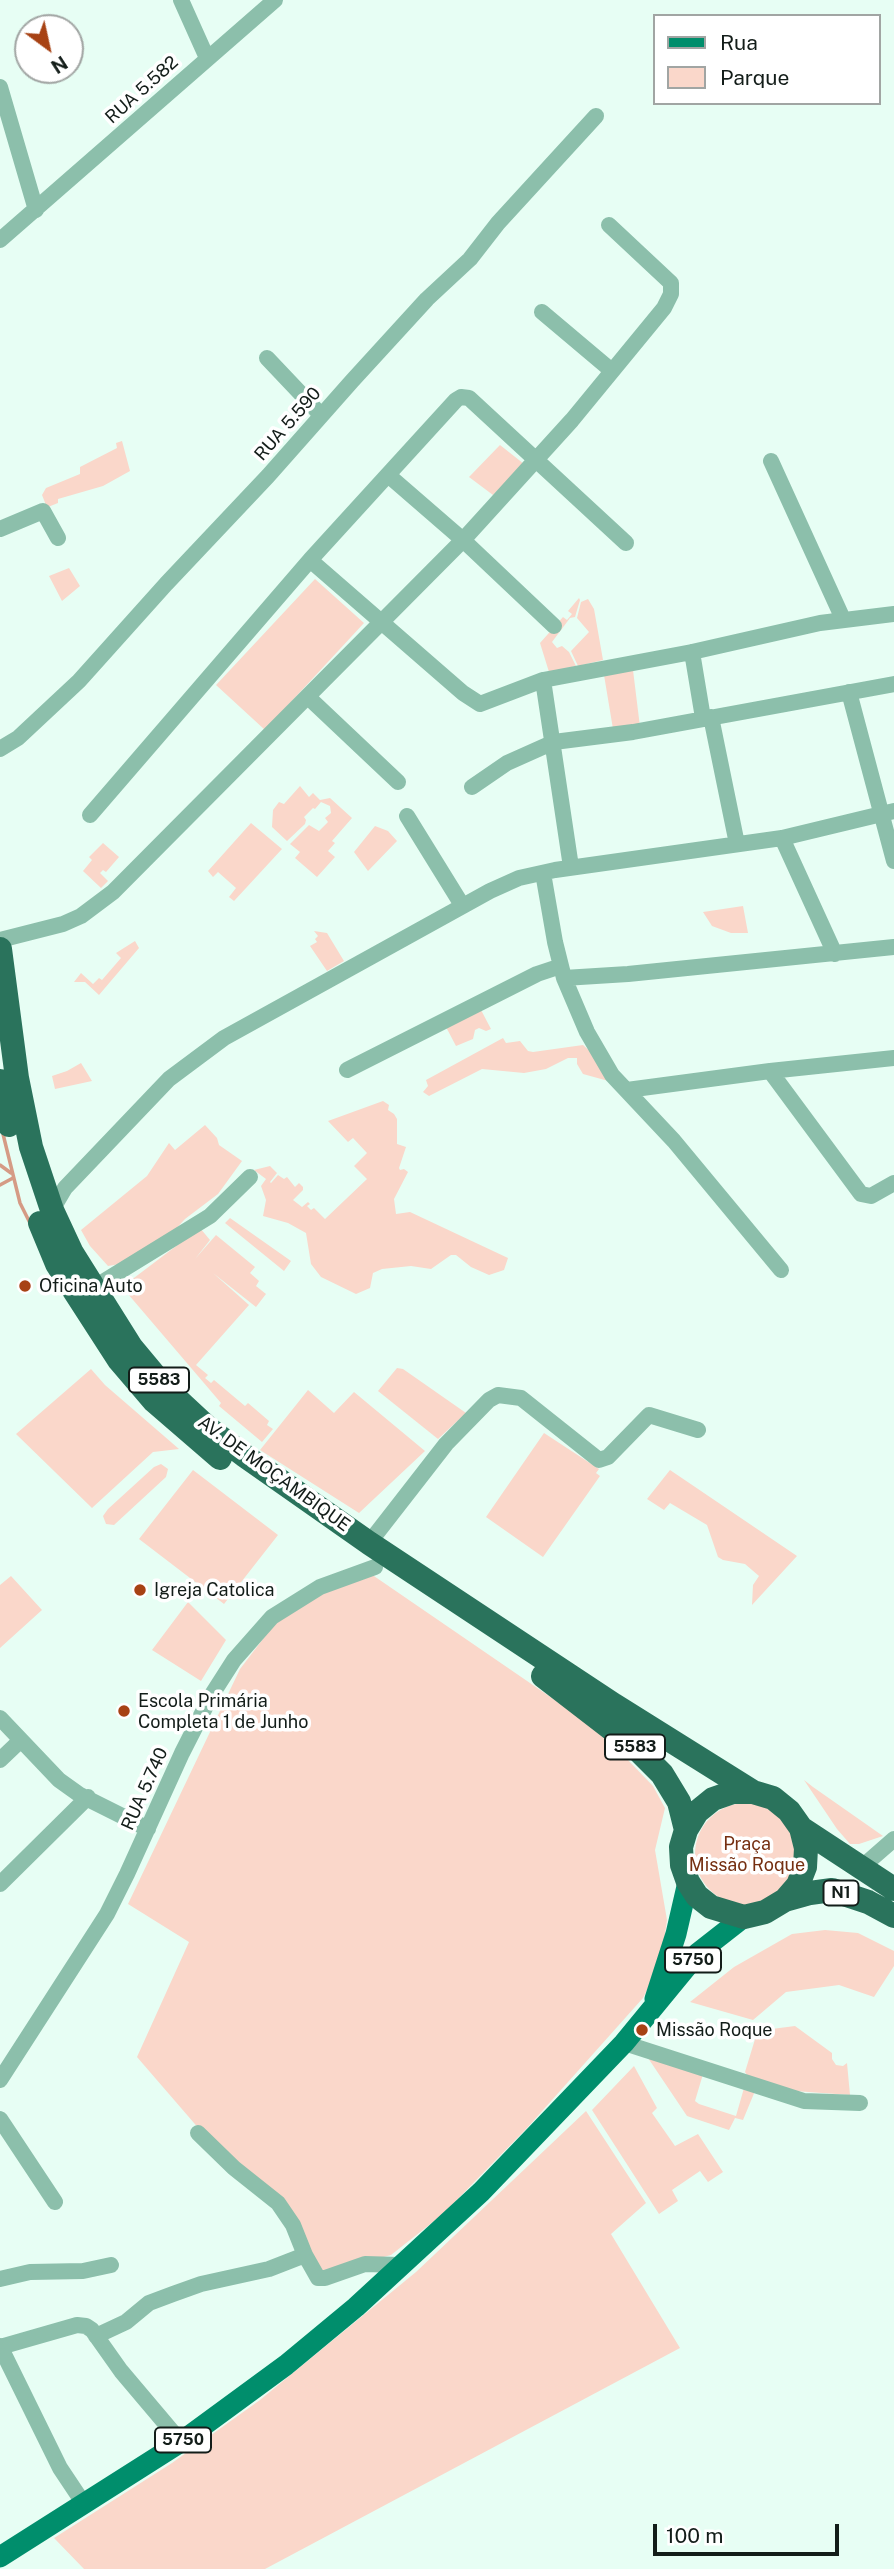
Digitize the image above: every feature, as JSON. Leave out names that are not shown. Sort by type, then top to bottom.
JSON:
[{"type":"highway","name":"AV. DE MOÇAMBIQUE","points":[[0,950],[17,1078],[31,1147],[52,1210],[72,1253],[131,1347],[166,1389],[208,1428],[372,1555],[537,1671],[635,1746],[662,1774],[679,1802],[686,1830]]},
{"type":"highway","name":"AV. DE MOÇAMBIQUE","points":[[0,1081],[16,1155],[57,1264],[119,1360],[154,1401],[192,1436],[245,1477],[754,1792]]},
{"type":"highway","points":[[744,1917],[711,1907],[697,1896],[682,1865],[681,1847],[686,1830],[697,1812],[713,1799],[733,1792],[754,1792]]},
{"type":"highway","name":"N1","points":[[754,1792],[773,1798],[789,1811],[801,1828],[806,1848],[805,1867],[797,1885],[785,1900]]},
{"type":"highway","name":"N1","points":[[801,1828],[894,1889]]},
{"type":"highway","name":"N1","points":[[744,1917],[765,1912],[785,1900],[832,1890],[868,1902],[894,1916]]},
{"type":"main road","points":[[644,2018],[676,1934],[688,1882]]},
{"type":"main road","name":"5750","points":[[0,2557],[181,2442],[286,2365],[381,2284],[481,2192],[624,2043],[698,1953],[744,1917]]},
{"type":"street","points":[[181,0],[207,58]]},
{"type":"street","name":"RUA 5.582","points":[[0,240],[275,0]]},
{"type":"street","points":[[0,88],[36,210]]},
{"type":"street","name":"RUA 5.590","points":[[0,749],[18,738],[55,707],[166,584],[268,477],[427,299],[470,259],[596,116]]},
{"type":"street","points":[[0,940],[63,924],[81,916],[113,892],[463,540],[612,371],[664,308],[671,294],[671,283],[609,225]]},
{"type":"street","points":[[542,312],[612,371]]},
{"type":"street","points":[[267,358],[321,415]]},
{"type":"street","points":[[90,815],[310,560],[461,397],[468,398],[537,459],[626,543]]},
{"type":"street","points":[[771,461],[843,619]]},
{"type":"street","points":[[388,475],[463,540],[554,626]]},
{"type":"street","points":[[0,529],[43,511],[58,538]]},
{"type":"street","points":[[310,560],[463,693],[480,704],[543,680],[692,652],[843,619],[894,614]]},
{"type":"street","points":[[692,652],[737,844]]},
{"type":"street","points":[[543,680],[571,867]]},
{"type":"street","points":[[472,787],[507,763],[554,742],[633,732],[894,684]]},
{"type":"street","points":[[849,692],[887,812],[894,861]]},
{"type":"street","points":[[308,697],[398,782]]},
{"type":"street","points":[[52,1210],[65,1188],[169,1079],[223,1038],[462,905],[519,878],[571,867],[782,838],[887,812]]},
{"type":"street","points":[[407,816],[462,905]]},
{"type":"street","points":[[782,838],[835,954]]},
{"type":"street","points":[[543,873],[562,972],[587,1032],[612,1075],[674,1141],[781,1270]]},
{"type":"street","points":[[347,1070],[537,974],[628,974],[894,947]]},
{"type":"street","points":[[626,1090],[770,1070],[894,1058]]},
{"type":"street","points":[[770,1070],[862,1195],[871,1196],[894,1184]]},
{"type":"street","points":[[93,1288],[210,1216],[250,1177]]},
{"type":"street","points":[[372,1555],[446,1444],[489,1400],[498,1395],[521,1398],[599,1460],[608,1457],[649,1415],[698,1430]]},
{"type":"street","name":"RUA 5.740","points":[[0,2080],[107,1914],[182,1753],[211,1696],[234,1660],[272,1617],[372,1555]]},
{"type":"street","points":[[0,1718],[59,1780],[79,1795],[88,1797],[148,1829]]},
{"type":"street","points":[[0,1760],[21,1740]]},
{"type":"street","points":[[0,1884],[88,1797]]},
{"type":"street","points":[[862,1867],[894,1839]]},
{"type":"street","points":[[624,2043],[804,2101],[860,2104]]},
{"type":"street","points":[[0,2119],[55,2202]]},
{"type":"street","points":[[198,2133],[241,2175],[278,2203],[293,2225],[316,2276],[322,2278],[365,2264],[399,2265]]},
{"type":"street","points":[[96,2336],[126,2322],[149,2303],[201,2284],[269,2269],[305,2255]]},
{"type":"street","points":[[0,2279],[30,2272],[83,2271],[111,2265]]},
{"type":"street","points":[[84,2504],[61,2468],[0,2346],[77,2325],[86,2326],[181,2442]]},
{"type":"green space","points":[[122,441],[130,471],[103,486],[58,499],[58,503],[48,507],[46,505],[42,495],[46,488],[80,474],[80,467],[117,448],[116,443]]},
{"type":"green space","points":[[500,445],[524,464],[493,495],[469,477]]},
{"type":"green space","points":[[69,568],[80,586],[62,601],[49,576]]},
{"type":"green space","points":[[315,579],[364,623],[265,730],[216,685]]},
{"type":"green space","points":[[579,598],[575,617],[570,618],[552,642],[557,648],[562,646],[569,652],[576,666],[549,672],[540,643],[563,617],[567,620],[572,614],[568,611]]},
{"type":"green space","points":[[588,599],[594,609],[603,660],[578,666],[571,651],[589,632],[577,618],[581,602]]},
{"type":"green space","points":[[633,670],[640,727],[613,729],[604,675]]},
{"type":"green space","points":[[300,786],[309,797],[313,793],[320,800],[330,798],[352,818],[332,841],[335,843],[328,851],[335,857],[317,877],[295,858],[300,852],[290,844],[309,825],[319,831],[328,822],[325,818],[331,813],[330,806],[321,802],[313,808],[304,817],[305,824],[287,841],[272,827],[273,810],[279,802],[284,804]]},
{"type":"green space","points":[[251,823],[282,849],[234,901],[229,897],[236,888],[218,872],[213,877],[208,871]]},
{"type":"green space","points":[[375,826],[388,831],[397,841],[368,871],[354,852]]},
{"type":"green space","points":[[103,843],[119,857],[106,872],[103,870],[100,873],[108,881],[101,888],[83,871],[92,860],[89,857]]},
{"type":"green space","points":[[743,906],[748,933],[731,933],[712,926],[703,912]]},
{"type":"green space","points":[[314,931],[327,933],[344,961],[327,971],[310,946],[317,942],[315,939],[318,936]]},
{"type":"green space","points":[[135,941],[139,948],[99,995],[85,982],[74,982],[81,973],[93,984],[99,978],[102,980],[121,958],[116,953]]},
{"type":"green space","points":[[481,1010],[491,1029],[486,1031],[479,1028],[475,1030],[473,1039],[456,1046],[446,1027]]},
{"type":"green space","points":[[503,1038],[506,1043],[520,1041],[528,1051],[533,1052],[583,1045],[592,1053],[612,1082],[583,1074],[577,1064],[577,1058],[568,1058],[546,1069],[524,1073],[482,1069],[429,1096],[423,1092],[428,1086],[426,1080]]},
{"type":"green space","points":[[81,1063],[92,1081],[55,1089],[52,1076]]},
{"type":"green space","points":[[383,1101],[389,1105],[388,1110],[397,1119],[397,1144],[406,1147],[399,1168],[408,1172],[394,1199],[396,1214],[410,1212],[508,1258],[504,1270],[489,1275],[471,1267],[456,1255],[451,1255],[431,1269],[411,1266],[382,1269],[373,1273],[370,1288],[356,1294],[321,1277],[311,1264],[306,1233],[288,1223],[263,1216],[266,1200],[261,1186],[266,1179],[254,1170],[270,1166],[277,1173],[271,1183],[278,1175],[284,1179],[287,1177],[295,1187],[299,1183],[303,1190],[293,1200],[302,1207],[308,1202],[310,1204],[307,1206],[311,1210],[314,1208],[325,1219],[367,1179],[354,1166],[367,1153],[353,1138],[348,1142],[328,1121]]},
{"type":"green space","points":[[205,1125],[217,1138],[219,1145],[242,1161],[218,1194],[185,1219],[172,1233],[132,1262],[108,1266],[90,1246],[81,1230],[147,1176],[169,1143],[175,1150]]},
{"type":"green space","points":[[230,1218],[291,1261],[284,1271],[225,1223]]},
{"type":"green space","points":[[200,1228],[210,1240],[195,1259],[216,1235],[255,1267],[250,1273],[259,1281],[256,1286],[266,1294],[256,1307],[213,1273],[249,1305],[196,1365],[208,1375],[205,1378],[211,1383],[214,1380],[245,1406],[248,1403],[269,1421],[267,1425],[273,1429],[262,1442],[219,1406],[221,1403],[122,1287]]},
{"type":"green space","points":[[397,1368],[403,1369],[466,1413],[438,1439],[378,1391]]},
{"type":"green space","points":[[91,1369],[105,1385],[179,1449],[153,1452],[92,1508],[16,1434]]},
{"type":"green space","points":[[308,1390],[334,1413],[354,1392],[425,1451],[359,1513],[260,1450]]},
{"type":"green space","points":[[544,1433],[599,1469],[596,1473],[600,1476],[543,1557],[486,1517]]},
{"type":"green space","points":[[161,1464],[168,1469],[166,1477],[114,1525],[106,1524],[103,1516],[108,1509],[154,1467]]},
{"type":"green space","points":[[193,1470],[278,1535],[224,1604],[139,1539]]},
{"type":"green space","points":[[670,1470],[797,1556],[752,1605],[753,1585],[759,1576],[745,1564],[718,1557],[707,1525],[670,1503],[664,1510],[647,1499]]},
{"type":"green space","points":[[371,1574],[600,1731],[653,1786],[665,1808],[655,1850],[667,1920],[661,1962],[643,1998],[527,2128],[443,2214],[391,2255],[320,2274],[295,2224],[213,2145],[137,2057],[189,1942],[128,1904],[240,1669],[276,1622],[323,1591]]},
{"type":"green space","points":[[11,1576],[42,1610],[0,1648],[0,1585]]},
{"type":"green space","points":[[188,1602],[226,1640],[201,1681],[152,1650]]},
{"type":"green space","points":[[804,1780],[883,1836],[859,1844],[850,1844]]},
{"type":"green space","name":"Praça Missão Roque","points":[[746,1803],[765,1807],[782,1818],[793,1835],[797,1854],[793,1873],[782,1890],[765,1901],[746,1905],[727,1901],[710,1890],[699,1873],[695,1854],[699,1835],[710,1818],[727,1807]]},
{"type":"green space","points":[[825,1930],[858,1933],[894,1951],[894,1966],[874,1997],[839,1985],[786,1992],[753,2020],[690,2002],[734,1967],[792,1934]]},
{"type":"green space","points":[[795,2026],[832,2053],[836,2065],[843,2066],[847,2063],[850,2095],[795,2091],[747,2075],[745,2072],[756,2036],[764,2030]]},
{"type":"green space","points":[[648,2058],[703,2074],[695,2101],[736,2116],[744,2088],[755,2091],[743,2120],[735,2118],[729,2130],[687,2116]]},
{"type":"green space","points":[[634,2066],[657,2108],[652,2113],[675,2146],[698,2134],[723,2172],[708,2182],[700,2171],[672,2190],[678,2201],[659,2214],[592,2110]]},
{"type":"green space","points":[[586,2111],[646,2203],[611,2234],[680,2348],[265,2569],[84,2569],[54,2538],[172,2463],[260,2400],[416,2272]]},
{"type":"waterway","points":[[3,1134],[20,1203],[30,1223]]},
{"type":"waterway","points":[[0,1165],[11,1173]]},
{"type":"waterway","points":[[0,1185],[13,1178]]},
{"type":"place","name":"Oficina Auto","points":[[25,1286]]},
{"type":"place","name":"Igreja Catolica","points":[[140,1590]]},
{"type":"place","name":"Escola Primária Completa 1 de Junho","points":[[124,1711]]},
{"type":"place","name":"Missão Roque","points":[[642,2030]]}]
